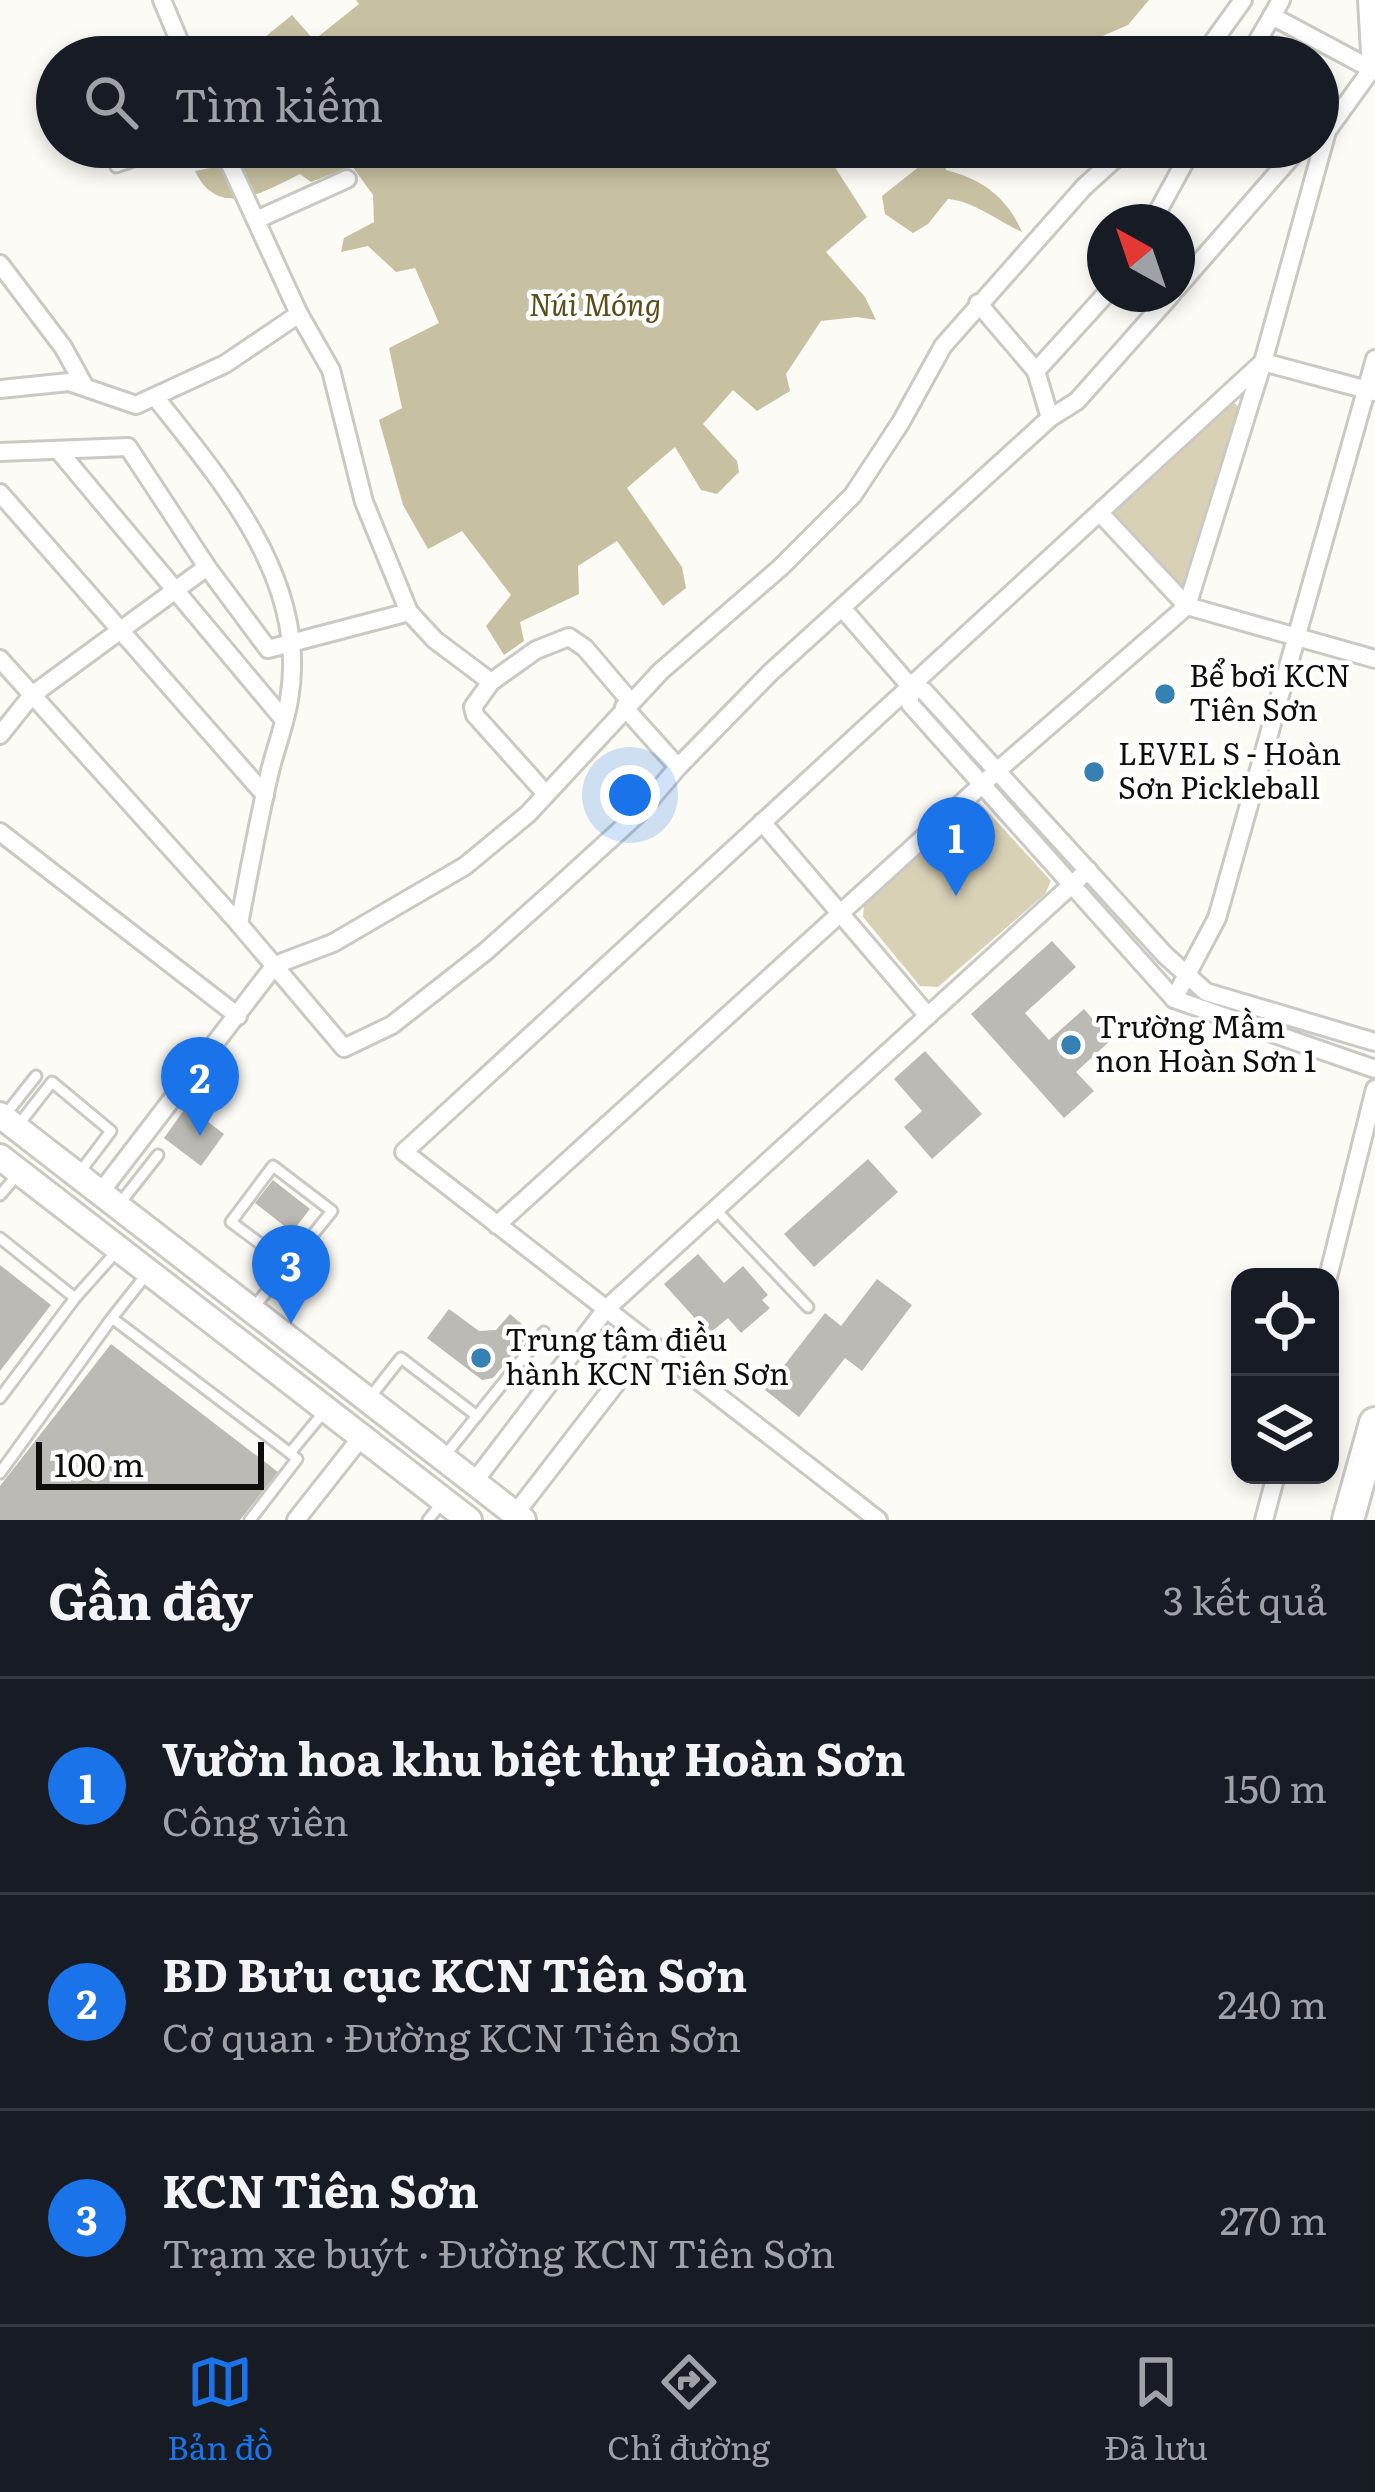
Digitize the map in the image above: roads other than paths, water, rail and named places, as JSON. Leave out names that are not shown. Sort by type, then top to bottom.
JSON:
[{"type":"highway","points":[[1335,1520],[1373,1430]]},
{"type":"highway","points":[[1348,1520],[1373,1430]]},
{"type":"main road","points":[[7,1120],[519,1517]]},
{"type":"main road","points":[[10,1165],[363,1435],[436,1510],[469,1520]]},
{"type":"main road","points":[[363,1435],[375,1406]]},
{"type":"street","points":[[162,0],[177,36]]},
{"type":"street","points":[[1217,36],[1243,0]]},
{"type":"street","points":[[1339,114],[1373,70],[1367,0]]},
{"type":"street","points":[[1260,36],[1277,8],[1320,36]]},
{"type":"street","points":[[1339,48],[1373,70]]},
{"type":"street","points":[[1339,105],[1373,70]]},
{"type":"street","points":[[232,168],[299,314],[331,370],[364,502],[409,612],[435,640],[491,682]]},
{"type":"street","points":[[109,1199],[275,965],[333,943],[465,866],[546,794],[627,704],[781,567],[853,495],[943,346],[1105,168]]},
{"type":"street","points":[[1162,204],[1182,168]]},
{"type":"street","points":[[1195,267],[1282,168]]},
{"type":"street","points":[[497,1225],[982,784],[1187,606],[1263,362],[1317,168]]},
{"type":"street","points":[[256,220],[347,179]]},
{"type":"street","points":[[0,264],[63,347],[84,385]]},
{"type":"street","points":[[978,303],[1036,371],[1050,418]]},
{"type":"street","points":[[1036,371],[1090,312]]},
{"type":"street","points":[[0,659],[344,1048],[392,1025],[560,885],[639,813],[770,673],[1050,418],[1077,401],[1155,312]]},
{"type":"street","points":[[0,388],[44,382],[84,385],[128,405],[156,398],[225,364],[299,314]]},
{"type":"street","points":[[1174,1000],[1217,918],[1371,391],[1375,359]]},
{"type":"street","points":[[1263,362],[1371,391]]},
{"type":"street","points":[[878,1520],[404,1152],[1263,362]]},
{"type":"street","points":[[156,398],[252,528],[283,604],[290,697],[239,924]]},
{"type":"street","points":[[0,452],[128,448],[268,650],[409,612]]},
{"type":"street","points":[[58,450],[284,720]]},
{"type":"street","points":[[0,493],[265,795]]},
{"type":"street","points":[[1100,513],[1187,606],[1375,658]]},
{"type":"street","points":[[0,735],[32,695],[207,567]]},
{"type":"street","points":[[843,609],[910,686],[925,691],[1088,871],[1206,992],[1375,1042]]},
{"type":"street","points":[[546,794],[475,715],[473,707],[491,682],[536,650],[569,637],[585,648],[678,767]]},
{"type":"street","points":[[910,686],[910,704],[1174,1000],[1375,1069]]},
{"type":"street","points":[[762,822],[928,1016]]},
{"type":"street","points":[[0,832],[238,1016]]},
{"type":"street","points":[[474,1482],[606,1309],[1088,871]]},
{"type":"street","points":[[1331,1268],[1370,1139],[1375,1089]]},
{"type":"street","points":[[519,1517],[648,1342]]},
{"type":"street","points":[[296,1520],[363,1435]]},
{"type":"street","points":[[1264,1520],[1274,1484]]},
{"type":"lane","points":[[7,1120],[36,1076]]},
{"type":"lane","points":[[7,1120],[52,1082],[111,1131],[77,1175]]},
{"type":"lane","points":[[109,1199],[158,1155]]},
{"type":"lane","points":[[0,1195],[10,1165]]},
{"type":"lane","points":[[252,1310],[289,1265],[332,1211],[273,1166],[231,1222],[289,1265]]},
{"type":"lane","points":[[715,1209],[808,1307]]},
{"type":"lane","points":[[0,1238],[75,1298]]},
{"type":"lane","points":[[0,1398],[119,1248]]},
{"type":"lane","points":[[0,1473],[149,1271]]},
{"type":"lane","points":[[112,1318],[297,1459],[250,1520]]},
{"type":"lane","points":[[443,1458],[544,1332]]},
{"type":"lane","points":[[375,1406],[401,1358],[477,1416]]},
{"type":"lane","points":[[290,1453],[328,1407]]},
{"type":"place","name":"Bể bơi KCN Tiên Sơn","points":[[1165,694]]},
{"type":"place","name":"LEVEL S - Hoàn Sơn Pickleball","points":[[1094,772]]},
{"type":"place","name":"Vườn hoa khu biệt thự Hoàn Sơn","points":[[956,896]]},
{"type":"place","name":"Trường Mầm non Hoàn Sơn 1","points":[[1071,1045]]},
{"type":"place","name":"BD Bưu cục KCN Tiên Sơn","points":[[200,1136]]},
{"type":"place","name":"KCN Tiên Sơn","points":[[291,1324]]},
{"type":"place","name":"Trung tâm điều hành KCN Tiên Sơn","points":[[481,1358]]},
{"type":"park label","name":"Núi Móng","points":[[595,306]]}]
